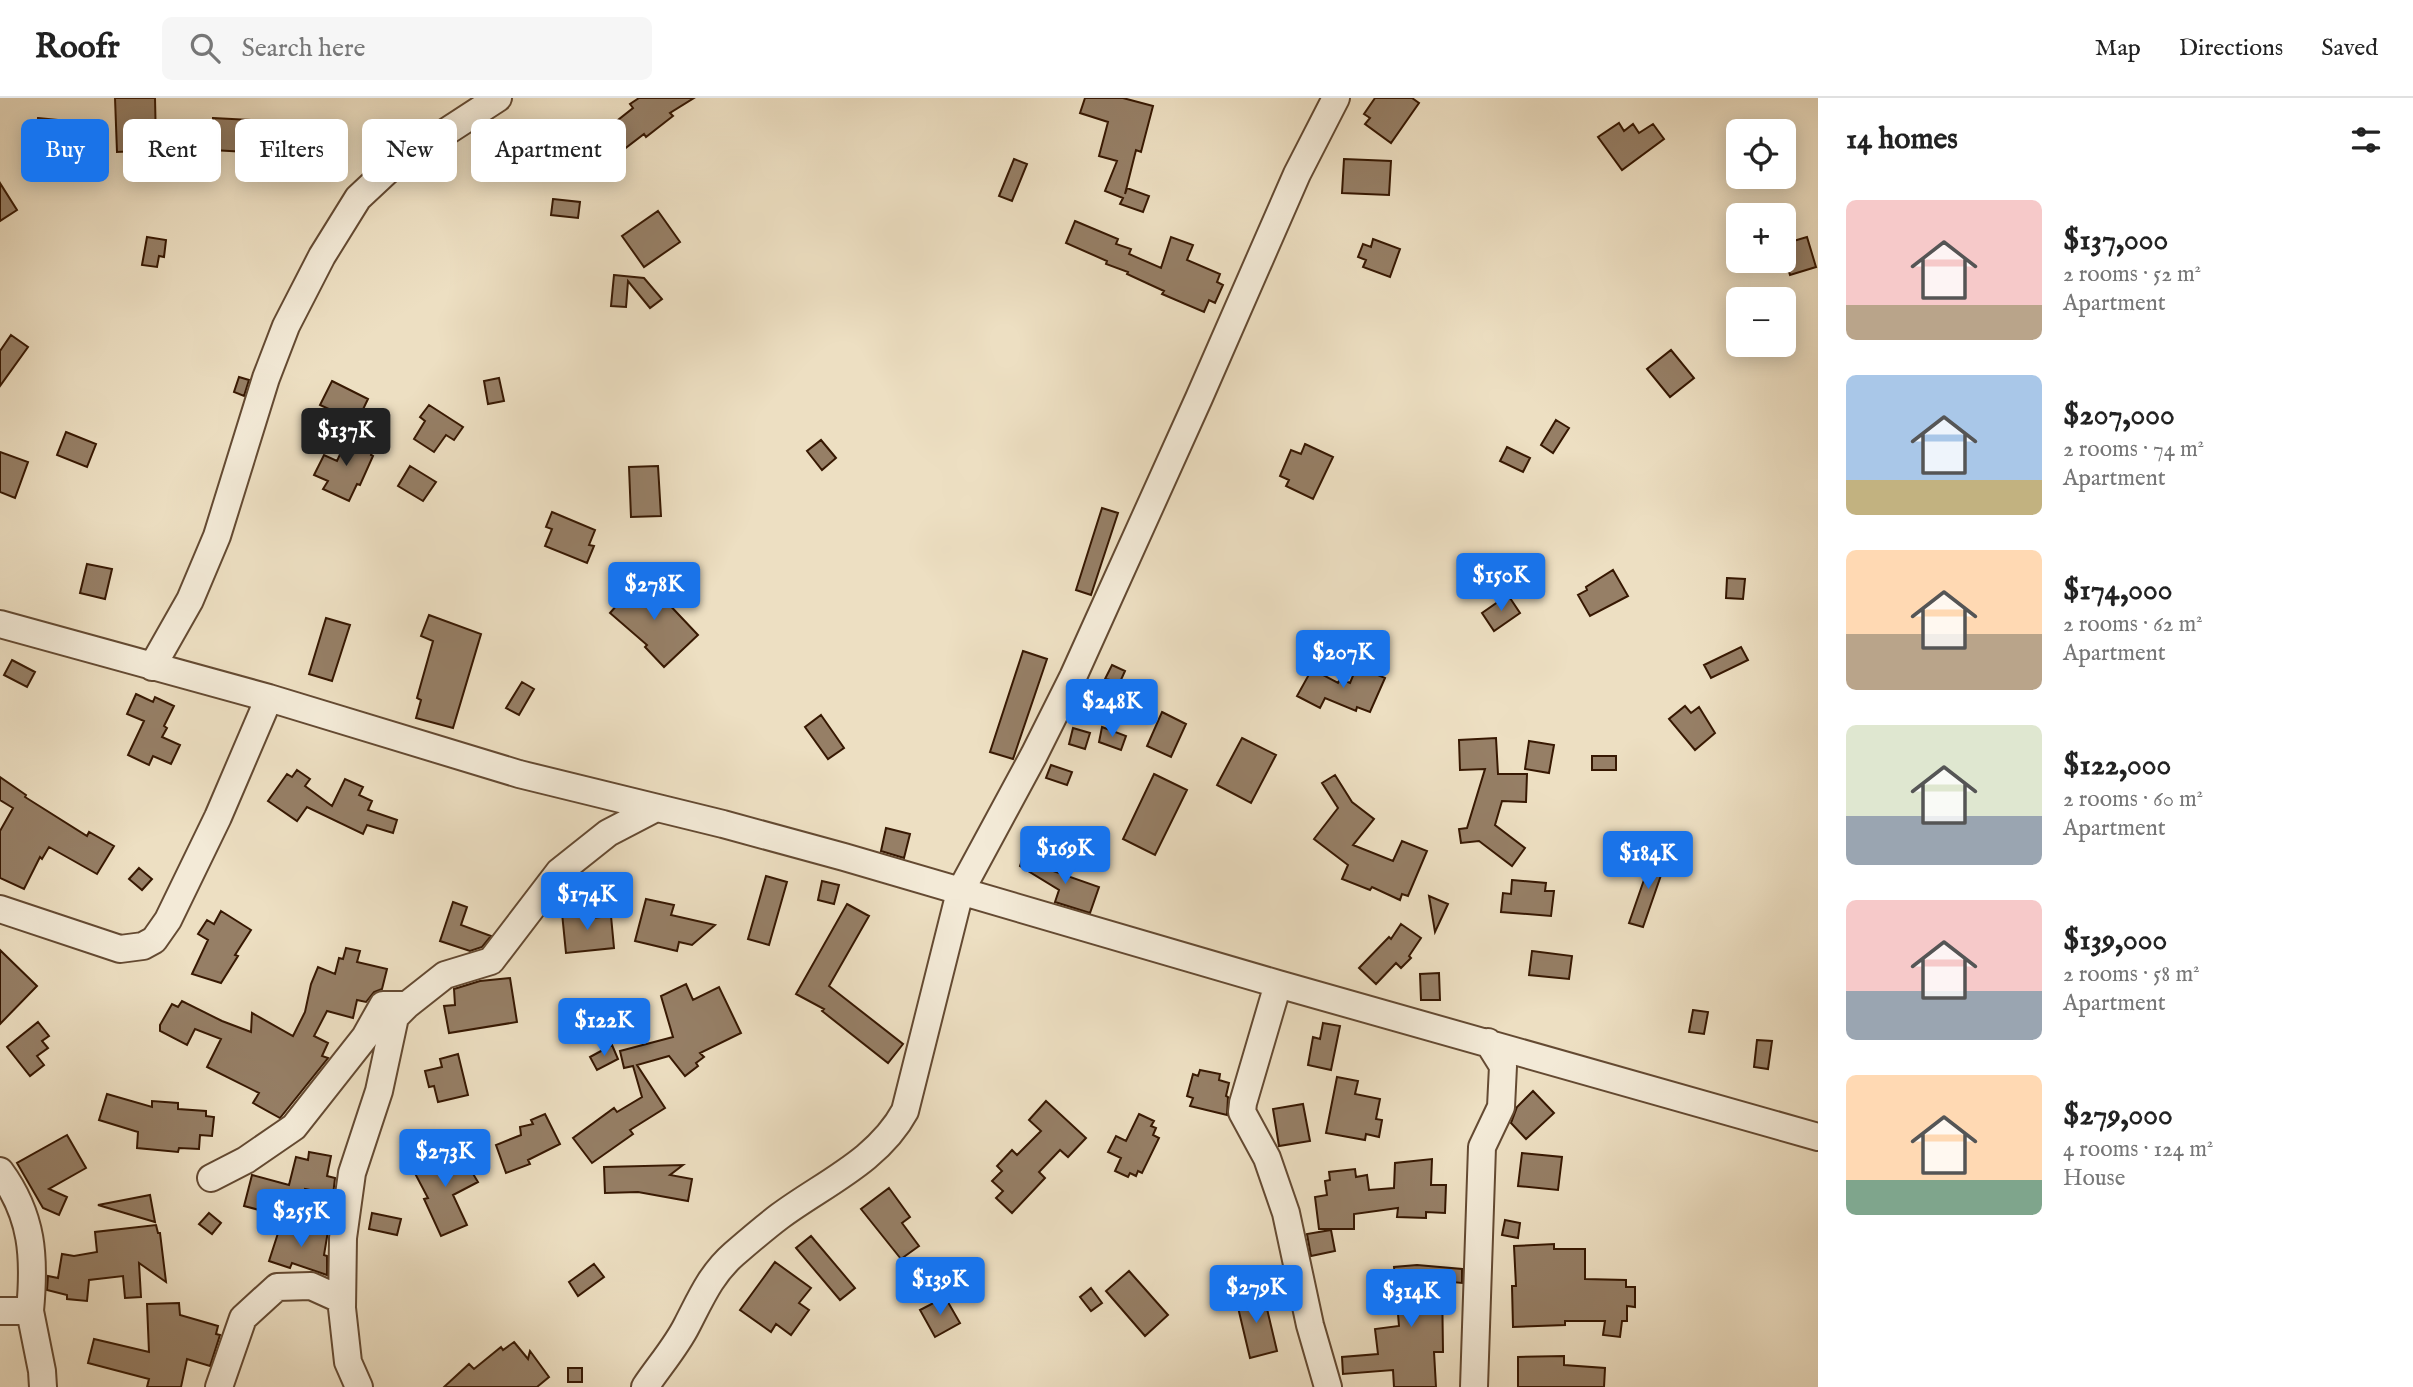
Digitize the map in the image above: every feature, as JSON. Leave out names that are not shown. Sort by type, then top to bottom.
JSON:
[{"type":"street","points":[[152,667],[190,600],[218,536],[266,378],[286,326],[322,256],[358,198],[389,170],[498,98]]},
{"type":"street","points":[[645,1387],[679,1339],[705,1288],[717,1271],[780,1216],[852,1168],[879,1146],[895,1129],[905,1111],[960,891],[1073,677],[1297,174],[1336,98]]},
{"type":"street","points":[[0,624],[269,698],[519,774],[844,857],[1278,984],[1818,1137]]},
{"type":"street","points":[[0,909],[120,949],[143,946],[154,940],[168,920],[218,817],[269,698]]},
{"type":"street","points":[[359,1387],[348,1362],[342,1300],[343,1238],[352,1173],[379,1091],[395,1017],[445,975],[491,961],[559,872],[608,833],[656,808]]},
{"type":"street","points":[[1278,984],[1242,1112],[1267,1158],[1286,1213],[1310,1325],[1328,1387]]},
{"type":"street","points":[[211,1178],[246,1160],[295,1127],[365,1037],[383,1005],[407,1005]]},
{"type":"street","points":[[1474,1387],[1482,1147],[1501,1107],[1503,1066],[1488,1042]]},
{"type":"street","points":[[0,1171],[28,1225],[34,1261],[30,1311],[43,1387]]},
{"type":"street","points":[[219,1387],[243,1318],[277,1287],[311,1286],[342,1300]]},
{"type":"street","points":[[0,1311],[30,1311]]},
{"type":"building","points":[[115,98],[155,98],[155,119],[123,119],[123,152],[117,152]]},
{"type":"building","points":[[639,98],[694,98],[670,113],[673,116],[646,137],[644,134],[626,148],[626,119],[619,119],[633,108],[630,104]]},
{"type":"building","points":[[1085,98],[1123,98],[1153,106],[1141,152],[1136,150],[1125,194],[1127,188],[1149,196],[1143,212],[1120,204],[1123,198],[1105,191],[1117,161],[1099,156],[1108,122],[1080,113]]},
{"type":"building","points":[[1375,98],[1412,98],[1419,103],[1391,143],[1365,124],[1370,118],[1364,114]]},
{"type":"building","points":[[213,118],[235,119],[235,151],[221,150],[221,119]]},
{"type":"building","points":[[1619,123],[1624,131],[1633,124],[1639,133],[1653,124],[1664,139],[1622,170],[1598,137]]},
{"type":"building","points":[[1014,159],[1027,164],[1012,201],[999,196]]},
{"type":"building","points":[[1344,159],[1391,161],[1389,195],[1342,193]]},
{"type":"building","points":[[0,183],[17,210],[0,221]]},
{"type":"building","points":[[553,199],[580,202],[578,218],[551,215]]},
{"type":"building","points":[[658,211],[680,242],[644,267],[622,236]]},
{"type":"building","points":[[1075,221],[1118,239],[1116,244],[1131,249],[1129,254],[1161,268],[1171,237],[1193,245],[1187,260],[1220,274],[1217,282],[1223,285],[1215,303],[1209,300],[1204,312],[1162,294],[1164,291],[1066,243]]},
{"type":"building","points":[[147,237],[166,240],[164,257],[159,256],[157,267],[142,265]]},
{"type":"building","points":[[1807,237],[1816,267],[1790,275],[1796,273],[1796,240]]},
{"type":"building","points":[[1373,239],[1400,249],[1390,277],[1363,267],[1366,260],[1358,257],[1363,244],[1371,247]]},
{"type":"building","points":[[614,275],[644,278],[662,299],[650,308],[628,281],[626,307],[611,306]]},
{"type":"building","points":[[11,335],[28,347],[0,386],[0,351]]},
{"type":"building","points":[[1671,350],[1694,378],[1670,397],[1647,369]]},
{"type":"building","points":[[239,377],[249,380],[244,396],[234,392]]},
{"type":"building","points":[[499,378],[504,401],[488,404],[484,381]]},
{"type":"building","points":[[332,381],[368,399],[357,422],[320,405]]},
{"type":"building","points":[[429,405],[463,427],[454,440],[446,435],[434,452],[414,439],[425,421],[420,417]]},
{"type":"building","points":[[1556,420],[1569,428],[1553,453],[1541,445]]},
{"type":"building","points":[[66,432],[96,444],[87,467],[57,455]]},
{"type":"building","points":[[349,435],[374,447],[373,456],[360,485],[357,484],[349,501],[323,489],[328,481],[314,475],[324,455],[337,461]]},
{"type":"building","points":[[821,440],[836,458],[822,470],[807,451]]},
{"type":"building","points":[[1305,444],[1333,457],[1313,499],[1286,486],[1289,480],[1280,476],[1291,450],[1301,454]]},
{"type":"building","points":[[1507,447],[1530,458],[1523,472],[1500,461]]},
{"type":"building","points":[[0,452],[28,462],[15,498],[0,492]]},
{"type":"building","points":[[410,466],[436,482],[423,501],[398,486]]},
{"type":"building","points":[[658,466],[661,516],[631,517],[629,467]]},
{"type":"building","points":[[1102,508],[1118,513],[1091,595],[1076,590]]},
{"type":"building","points":[[552,512],[595,530],[589,545],[594,546],[587,563],[545,546],[552,529],[546,527]]},
{"type":"building","points":[[87,564],[112,569],[105,599],[80,593]]},
{"type":"building","points":[[1613,570],[1628,596],[1590,616],[1578,595]]},
{"type":"building","points":[[641,578],[698,635],[664,667],[645,647],[647,645],[610,613]]},
{"type":"building","points":[[1727,578],[1745,579],[1743,599],[1726,598]]},
{"type":"building","points":[[1508,595],[1520,613],[1494,631],[1482,613]]},
{"type":"building","points":[[429,615],[481,634],[453,728],[416,718],[421,700],[417,698],[433,641],[421,636]]},
{"type":"building","points":[[326,618],[350,625],[332,681],[309,674]]},
{"type":"building","points":[[1741,647],[1748,660],[1711,678],[1704,665]]},
{"type":"building","points":[[1023,651],[1047,659],[1013,759],[990,752]]},
{"type":"building","points":[[12,660],[35,672],[27,687],[4,675]]},
{"type":"building","points":[[1112,665],[1125,671],[1120,682],[1105,679]]},
{"type":"building","points":[[1357,666],[1385,678],[1370,712],[1357,707],[1356,711],[1325,698],[1320,708],[1297,696],[1312,669],[1338,683],[1340,679],[1350,683]]},
{"type":"building","points":[[522,682],[534,689],[519,715],[506,708]]},
{"type":"building","points":[[1096,682],[1118,692],[1111,705],[1089,695]]},
{"type":"building","points":[[136,694],[153,702],[155,697],[174,706],[164,726],[167,728],[162,737],[180,745],[171,764],[153,756],[149,765],[128,755],[144,721],[127,714]]},
{"type":"building","points":[[1685,706],[1691,713],[1699,707],[1715,733],[1695,750],[1669,719]]},
{"type":"building","points":[[1162,712],[1186,724],[1171,757],[1147,746]]},
{"type":"building","points":[[821,715],[844,748],[828,759],[805,727]]},
{"type":"building","points":[[1102,727],[1126,736],[1121,750],[1099,742]]},
{"type":"building","points":[[1073,728],[1090,733],[1085,749],[1069,744]]},
{"type":"building","points":[[1242,738],[1276,755],[1251,803],[1217,785]]},
{"type":"building","points":[[1496,738],[1498,774],[1527,774],[1526,802],[1502,801],[1495,825],[1525,848],[1512,866],[1479,841],[1461,843],[1459,829],[1467,828],[1485,769],[1460,770],[1459,740]]},
{"type":"building","points":[[1529,741],[1554,745],[1549,773],[1525,769]]},
{"type":"building","points":[[1592,756],[1616,756],[1616,770],[1592,770]]},
{"type":"building","points":[[1051,765],[1072,772],[1067,785],[1046,778]]},
{"type":"building","points":[[297,770],[310,779],[305,786],[332,806],[345,779],[363,787],[359,795],[372,801],[368,810],[397,820],[393,833],[367,825],[363,834],[307,807],[297,821],[268,801],[287,774],[292,777]]},
{"type":"building","points":[[1154,774],[1187,790],[1155,855],[1123,839]]},
{"type":"building","points":[[1335,775],[1352,802],[1374,819],[1353,845],[1393,861],[1402,841],[1427,851],[1408,896],[1402,894],[1400,900],[1372,887],[1370,890],[1342,879],[1348,865],[1314,839],[1338,808],[1322,783]]},
{"type":"building","points":[[0,777],[26,795],[25,797],[87,836],[89,832],[114,846],[97,874],[49,847],[42,859],[40,857],[24,889],[0,878],[0,831],[13,808],[0,800]]},
{"type":"building","points":[[886,828],[910,834],[904,858],[881,851]]},
{"type":"building","points":[[1653,854],[1667,858],[1643,927],[1629,923]]},
{"type":"building","points":[[1627,857],[1628,871],[1608,873],[1607,858]]},
{"type":"building","points":[[1040,858],[1055,867],[1053,871],[1099,887],[1090,913],[1055,902],[1059,890],[1020,866],[1022,860],[1035,865]]},
{"type":"building","points":[[139,868],[152,879],[142,890],[129,879]]},
{"type":"building","points":[[766,876],[787,882],[769,945],[748,939]]},
{"type":"building","points":[[1512,880],[1546,883],[1545,891],[1554,891],[1551,916],[1501,912],[1503,893],[1511,894]]},
{"type":"building","points":[[822,881],[839,885],[834,904],[818,900]]},
{"type":"building","points":[[1429,896],[1448,904],[1435,932]]},
{"type":"building","points":[[646,899],[674,905],[671,915],[715,925],[692,945],[679,942],[677,951],[635,941]]},
{"type":"building","points":[[453,902],[467,907],[461,925],[491,936],[482,947],[470,951],[440,941]]},
{"type":"building","points":[[847,904],[869,916],[829,986],[903,1044],[888,1063],[822,1011],[824,1009],[796,994]]},
{"type":"building","points":[[591,910],[592,918],[611,916],[614,948],[566,953],[562,913]]},
{"type":"building","points":[[221,911],[251,930],[221,983],[192,974],[208,940],[198,934],[207,920],[214,924]]},
{"type":"building","points":[[1401,924],[1421,938],[1409,956],[1411,958],[1401,968],[1396,963],[1376,984],[1359,968],[1389,937],[1391,939]]},
{"type":"building","points":[[346,948],[360,951],[357,962],[387,969],[382,989],[374,992],[366,1002],[357,1000],[353,1018],[327,1011],[314,1036],[328,1043],[322,1056],[328,1058],[280,1118],[253,1103],[259,1093],[207,1067],[221,1039],[195,1029],[187,1045],[160,1031],[160,1025],[172,1004],[178,1007],[182,1001],[251,1032],[252,1013],[293,1036],[305,1012],[318,967],[335,974],[339,958],[343,959]]},
{"type":"building","points":[[0,950],[37,986],[0,1024]]},
{"type":"building","points":[[1532,951],[1572,956],[1569,979],[1529,975]]},
{"type":"building","points":[[1439,973],[1440,1000],[1421,1000],[1420,974]]},
{"type":"building","points":[[510,978],[517,1022],[449,1033],[444,1006],[455,1005],[454,989],[480,981]]},
{"type":"building","points":[[686,984],[693,1000],[719,987],[741,1033],[700,1053],[704,1057],[696,1063],[698,1066],[685,1076],[669,1056],[637,1065],[665,1108],[630,1130],[633,1134],[592,1163],[573,1138],[614,1108],[617,1112],[642,1097],[633,1066],[624,1068],[620,1051],[673,1037],[661,996]]},
{"type":"building","points":[[1693,1010],[1708,1012],[1704,1034],[1689,1032]]},
{"type":"building","points":[[38,1022],[49,1036],[42,1041],[48,1048],[37,1056],[44,1065],[30,1076],[7,1047]]},
{"type":"building","points":[[1323,1023],[1340,1026],[1331,1070],[1308,1065],[1313,1037],[1320,1039]]},
{"type":"building","points":[[1757,1040],[1772,1041],[1768,1069],[1754,1067]]},
{"type":"building","points":[[612,1045],[618,1059],[597,1070],[590,1057]]},
{"type":"building","points":[[458,1054],[468,1095],[438,1102],[434,1086],[429,1087],[425,1071],[442,1067],[440,1059]]},
{"type":"building","points":[[1200,1070],[1220,1074],[1219,1080],[1229,1083],[1226,1096],[1227,1115],[1190,1106],[1193,1098],[1187,1096],[1193,1074],[1198,1076]]},
{"type":"building","points":[[1337,1077],[1358,1081],[1355,1094],[1380,1099],[1376,1119],[1382,1120],[1379,1137],[1366,1134],[1365,1140],[1326,1133]]},
{"type":"building","points":[[1533,1091],[1554,1113],[1526,1139],[1511,1123],[1517,1107]]},
{"type":"building","points":[[107,1094],[152,1107],[152,1101],[178,1103],[178,1109],[206,1111],[206,1116],[214,1117],[212,1136],[200,1135],[199,1149],[179,1148],[178,1152],[137,1148],[138,1132],[99,1120]]},
{"type":"building","points":[[1046,1101],[1086,1138],[1068,1157],[1060,1150],[1039,1172],[1045,1178],[1012,1213],[996,1198],[1003,1191],[992,1181],[1002,1171],[997,1166],[1012,1150],[1017,1155],[1041,1131],[1029,1120]]},
{"type":"building","points":[[1303,1104],[1310,1141],[1279,1146],[1273,1109]]},
{"type":"building","points":[[545,1114],[560,1144],[528,1160],[530,1164],[506,1173],[496,1145],[521,1135],[520,1127],[533,1124],[531,1120]]},
{"type":"building","points":[[1139,1114],[1154,1121],[1151,1126],[1156,1128],[1153,1135],[1159,1138],[1142,1173],[1138,1171],[1136,1176],[1130,1173],[1128,1177],[1115,1171],[1121,1158],[1108,1152],[1116,1136],[1126,1141]]},
{"type":"building","points":[[67,1135],[86,1168],[49,1189],[67,1197],[59,1215],[43,1208],[17,1163]]},
{"type":"building","points":[[458,1149],[478,1182],[453,1195],[467,1225],[441,1236],[424,1199],[428,1198],[410,1164],[427,1154],[434,1167]]},
{"type":"building","points":[[309,1152],[331,1156],[327,1176],[335,1178],[333,1195],[305,1189],[299,1205],[287,1200],[282,1216],[244,1206],[252,1175],[289,1185],[296,1157],[308,1160]]},
{"type":"building","points":[[1522,1153],[1562,1157],[1558,1190],[1518,1186]]},
{"type":"building","points":[[1432,1159],[1431,1185],[1446,1185],[1445,1213],[1426,1212],[1426,1218],[1397,1217],[1398,1208],[1354,1214],[1354,1229],[1319,1229],[1315,1197],[1327,1195],[1325,1181],[1330,1180],[1329,1172],[1355,1169],[1356,1177],[1367,1175],[1369,1190],[1394,1188],[1395,1163]]},
{"type":"building","points":[[683,1165],[670,1175],[692,1179],[688,1201],[638,1192],[605,1193],[604,1167]]},
{"type":"building","points":[[889,1188],[910,1217],[902,1223],[919,1246],[901,1259],[861,1209]]},
{"type":"building","points":[[150,1195],[155,1222],[98,1205]]},
{"type":"building","points":[[209,1213],[221,1223],[212,1234],[199,1224]]},
{"type":"building","points":[[372,1213],[401,1219],[397,1235],[369,1229]]},
{"type":"building","points":[[1505,1220],[1520,1223],[1518,1238],[1502,1235]]},
{"type":"building","points":[[156,1225],[160,1233],[166,1282],[139,1263],[141,1297],[125,1298],[123,1276],[89,1280],[87,1301],[67,1299],[67,1295],[47,1290],[48,1276],[58,1278],[62,1254],[74,1256],[97,1252],[95,1232]]},
{"type":"building","points":[[309,1225],[328,1231],[324,1255],[327,1256],[327,1275],[292,1263],[290,1268],[269,1261],[280,1227],[305,1236]]},
{"type":"building","points":[[1331,1230],[1335,1251],[1311,1256],[1307,1234]]},
{"type":"building","points":[[811,1236],[855,1288],[840,1300],[796,1248]]},
{"type":"building","points":[[1554,1244],[1554,1249],[1585,1249],[1585,1279],[1626,1280],[1626,1287],[1635,1287],[1635,1307],[1627,1306],[1627,1321],[1622,1321],[1620,1337],[1603,1335],[1605,1321],[1565,1321],[1565,1325],[1513,1327],[1512,1286],[1516,1286],[1514,1246]]},
{"type":"building","points":[[775,1262],[811,1288],[799,1303],[809,1310],[791,1335],[776,1324],[771,1332],[740,1310]]},
{"type":"building","points":[[594,1264],[604,1277],[578,1296],[569,1282]]},
{"type":"building","points":[[1417,1265],[1462,1269],[1462,1283],[1442,1281],[1443,1352],[1434,1352],[1436,1387],[1394,1387],[1393,1370],[1343,1374],[1342,1357],[1378,1354],[1375,1329],[1399,1326],[1394,1267]]},
{"type":"building","points":[[1129,1271],[1168,1315],[1145,1336],[1106,1291]]},
{"type":"building","points":[[1091,1288],[1102,1303],[1091,1311],[1080,1297]]},
{"type":"building","points":[[1263,1292],[1277,1351],[1250,1358],[1236,1299]]},
{"type":"building","points":[[945,1297],[960,1323],[935,1337],[920,1310]]},
{"type":"building","points":[[179,1303],[180,1315],[218,1326],[216,1334],[220,1335],[210,1366],[187,1359],[181,1387],[147,1387],[149,1379],[88,1363],[94,1339],[149,1352],[147,1304]]},
{"type":"building","points":[[514,1342],[528,1359],[530,1351],[549,1377],[537,1387],[444,1387],[469,1364],[474,1369],[501,1347],[503,1350]]},
{"type":"building","points":[[1564,1356],[1564,1365],[1605,1368],[1604,1387],[1518,1387],[1518,1357]]},
{"type":"building","points":[[568,1368],[582,1368],[582,1382],[568,1382]]}]
